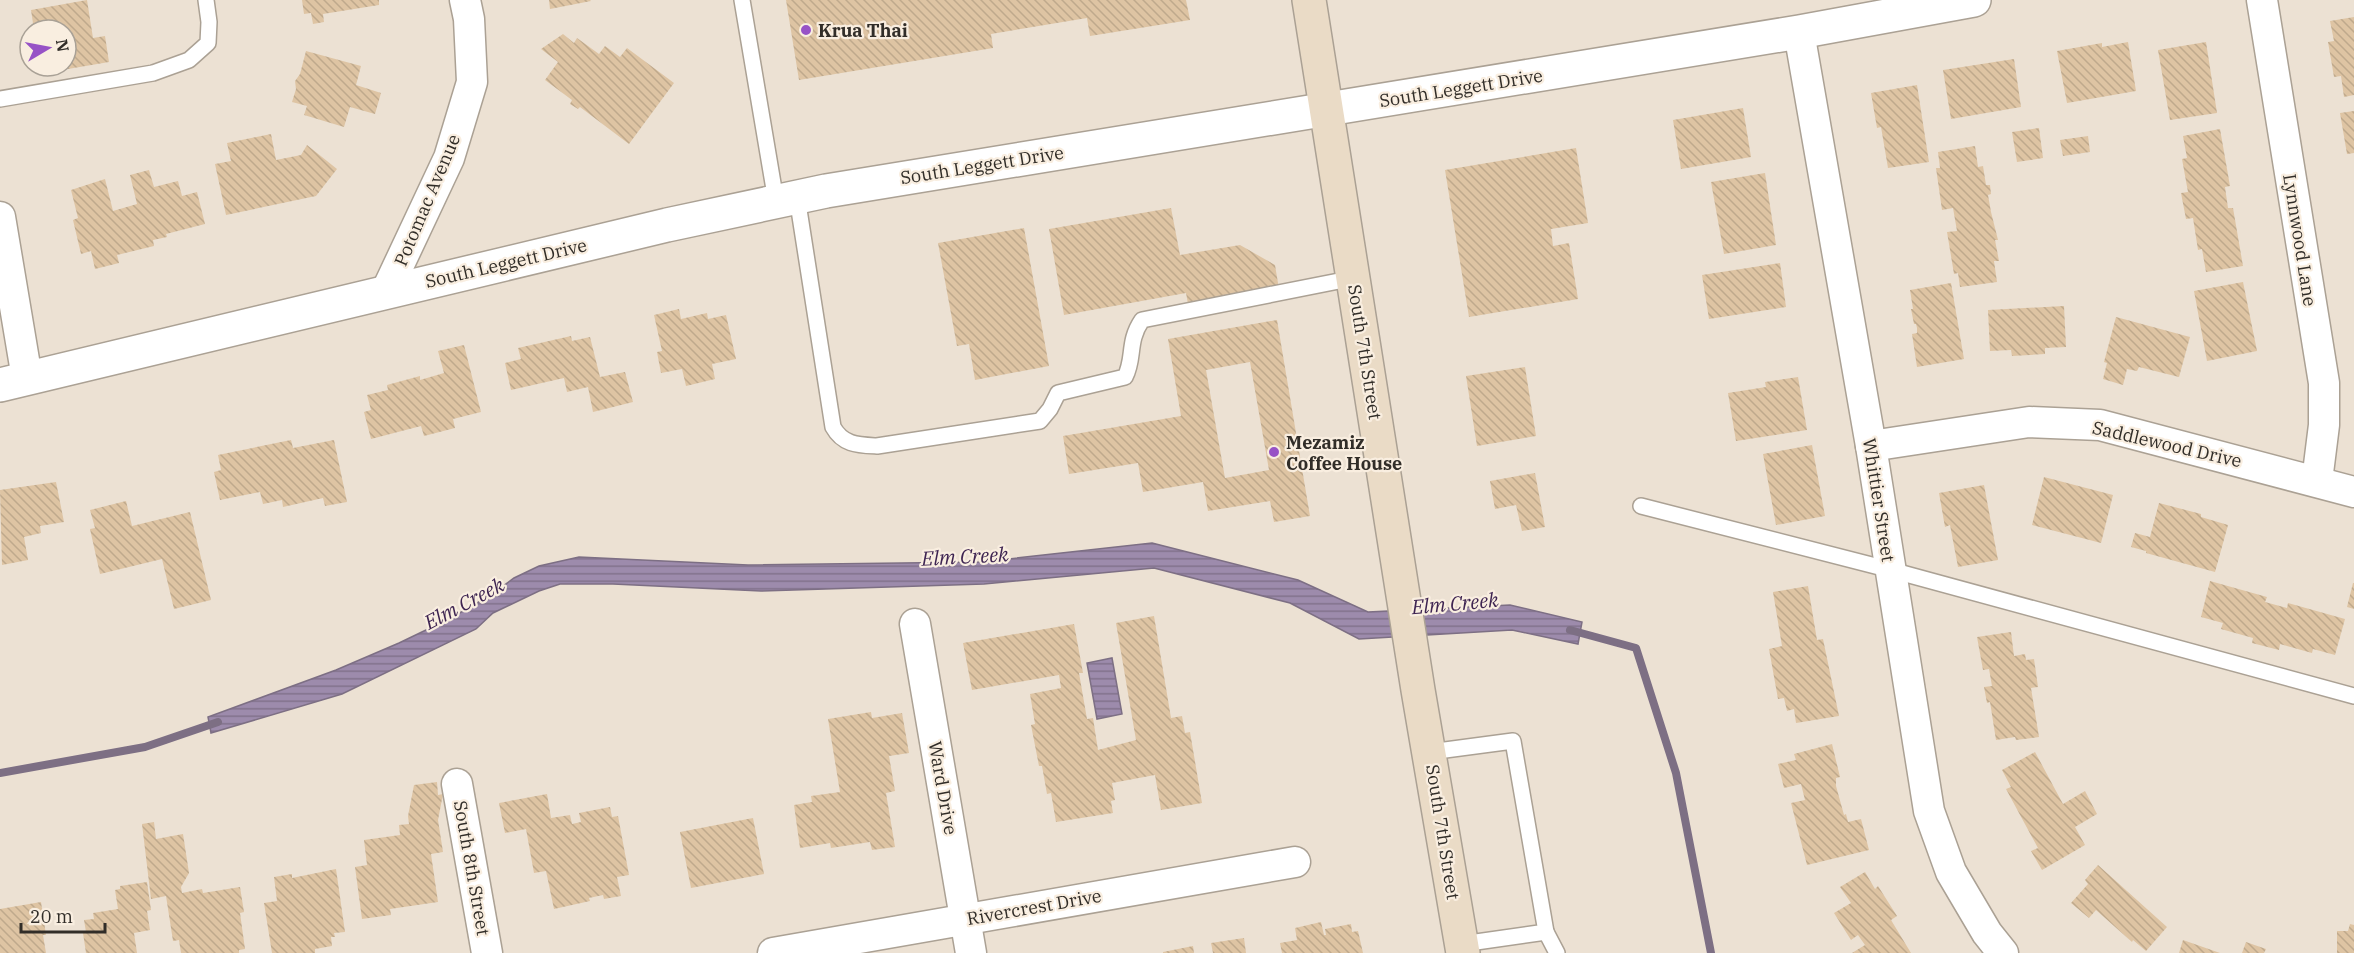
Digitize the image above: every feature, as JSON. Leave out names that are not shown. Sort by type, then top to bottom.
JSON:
[{"type":"main road","name":"South 7th Street","points":[[1309,0],[1418,690],[1462,949]]},
{"type":"street","name":"Potomac Avenue","points":[[386,292],[449,158],[472,82],[469,19],[465,0]]},
{"type":"street","name":"South Leggett Drive","points":[[14,381],[667,225],[786,199],[1002,161],[1799,32],[1974,0]]},
{"type":"street","name":"Lynnwood Lane","points":[[2262,0],[2324,383],[2324,425],[2317,481]]},
{"type":"street","name":"Whittier Street","points":[[1799,32],[1871,446],[1929,811],[1951,872],[1987,933],[2003,953]]},
{"type":"street","points":[[0,217],[14,381]]},
{"type":"street","name":"Saddlewood Drive","points":[[1871,446],[2029,422],[2100,425],[2354,492]]},
{"type":"street","name":"Ward Drive","points":[[915,624],[971,953]]},
{"type":"street","name":"South 8th Street","points":[[457,784],[487,953]]},
{"type":"street","name":"Rivercrest Drive","points":[[773,953],[1295,862]]},
{"type":"lane","points":[[0,99],[153,73],[189,60],[208,43],[209,22],[206,0]]},
{"type":"lane","points":[[742,0],[833,428],[839,438],[850,443],[877,446],[1040,421],[1050,409],[1058,393],[1125,377],[1129,368],[1129,354],[1134,332],[1142,321],[1354,278]]},
{"type":"lane","points":[[1641,506],[1891,570],[2354,696]]},
{"type":"lane","points":[[1430,752],[1513,741],[1546,932],[1557,953]]},
{"type":"lane","points":[[1462,949],[1546,932]]},
{"type":"shaded area","points":[[1152,543],[1298,580],[1368,612],[1510,605],[1582,622],[1578,644],[1512,630],[1359,639],[1290,603],[1154,568],[984,584],[761,591],[613,584],[560,584],[539,591],[493,613],[476,629],[342,694],[211,733],[208,717],[336,670],[399,643],[451,618],[491,595],[514,578],[539,566],[579,557],[748,565],[981,562]]},
{"type":"shaded area","points":[[1112,658],[1122,714],[1097,719],[1087,663]]},
{"type":"building","points":[[87,0],[93,38],[105,36],[109,62],[78,67],[78,18],[32,18],[31,10]]},
{"type":"building","points":[[302,0],[379,0],[379,5],[323,14],[324,22],[313,24],[311,13],[304,14]]},
{"type":"building","points":[[549,0],[590,0],[591,1],[550,9]]},
{"type":"building","points":[[786,0],[1186,0],[1190,20],[1090,36],[1087,18],[991,34],[993,48],[799,80]]},
{"type":"building","points":[[2354,17],[2354,95],[2344,97],[2341,76],[2334,77],[2328,42],[2334,41],[2330,21]]},
{"type":"building","points":[[563,34],[574,43],[577,38],[599,54],[605,46],[620,57],[627,48],[674,83],[629,144],[580,107],[578,109],[570,104],[572,100],[545,80],[558,62],[541,49]]},
{"type":"building","points":[[2128,42],[2136,91],[2067,103],[2057,51],[2102,43],[2102,47]]},
{"type":"building","points":[[2206,42],[2217,113],[2170,120],[2158,50]]},
{"type":"building","points":[[306,51],[361,66],[356,85],[381,93],[375,114],[350,107],[344,127],[304,115],[307,106],[292,102],[296,89],[295,81],[300,74]]},
{"type":"building","points":[[2014,59],[2021,107],[1951,119],[1943,70]]},
{"type":"building","points":[[1917,85],[1929,162],[1888,168],[1881,127],[1877,128],[1871,93]]},
{"type":"building","points":[[1743,108],[1751,157],[1681,169],[1673,120]]},
{"type":"building","points":[[2354,111],[2354,153],[2347,154],[2340,113]]},
{"type":"building","points":[[2039,128],[2043,158],[2017,162],[2012,132]]},
{"type":"building","points":[[2220,129],[2230,186],[2225,187],[2228,208],[2233,208],[2243,266],[2206,272],[2202,249],[2198,250],[2193,218],[2186,219],[2181,193],[2188,192],[2182,159],[2187,158],[2183,136]]},
{"type":"building","points":[[271,134],[276,160],[301,155],[307,145],[337,169],[316,196],[226,215],[215,164],[231,161],[227,143]]},
{"type":"building","points":[[2088,136],[2090,152],[2063,156],[2060,140]]},
{"type":"building","points":[[1975,146],[1978,167],[1983,166],[1986,185],[1990,185],[1991,194],[1988,195],[1998,240],[1995,240],[1999,261],[1994,261],[1997,282],[1960,287],[1958,273],[1954,274],[1947,232],[1957,231],[1953,208],[1942,210],[1936,168],[1940,168],[1938,152]]},
{"type":"building","points":[[1576,148],[1588,223],[1551,229],[1553,246],[1569,243],[1578,299],[1469,317],[1445,170]]},
{"type":"building","points":[[149,170],[154,187],[178,181],[182,196],[197,192],[205,224],[166,234],[167,237],[153,240],[154,246],[117,255],[119,263],[95,269],[91,251],[81,254],[73,220],[78,218],[71,190],[105,179],[113,211],[137,204],[130,175]]},
{"type":"building","points":[[1765,173],[1776,245],[1724,254],[1711,182]]},
{"type":"building","points":[[1171,208],[1180,255],[1240,245],[1275,265],[1279,289],[1188,304],[1186,293],[1064,315],[1049,229]]},
{"type":"building","points":[[1024,228],[1049,366],[975,380],[969,344],[957,346],[938,243]]},
{"type":"building","points":[[1780,263],[1786,307],[1709,319],[1702,275]]},
{"type":"building","points":[[2243,282],[2257,351],[2207,361],[2194,291]]},
{"type":"building","points":[[1951,283],[1964,359],[1917,367],[1912,334],[1917,333],[1917,328],[1911,309],[1913,309],[1910,290]]},
{"type":"building","points":[[2064,306],[2066,347],[2045,348],[2045,354],[2012,356],[2011,350],[1990,351],[1988,310]]},
{"type":"building","points":[[679,309],[681,319],[707,313],[708,319],[726,315],[736,359],[712,364],[715,379],[686,386],[682,369],[661,373],[657,352],[662,351],[654,315]]},
{"type":"building","points":[[2116,317],[2190,337],[2179,377],[2139,367],[2137,371],[2127,369],[2123,385],[2103,379],[2107,363],[2104,362]]},
{"type":"building","points":[[1277,320],[1310,516],[1274,522],[1270,501],[1208,511],[1203,482],[1143,492],[1138,463],[1069,474],[1063,436],[1181,416],[1168,339]],"holes":[[[1250,362],[1269,470],[1225,478],[1206,370]]]},
{"type":"building","points":[[571,336],[572,341],[590,337],[600,377],[625,372],[633,402],[593,412],[588,387],[567,392],[564,378],[511,390],[505,363],[521,359],[518,348]]},
{"type":"building","points":[[464,345],[481,412],[453,419],[455,428],[424,436],[421,426],[371,439],[364,412],[371,410],[367,395],[388,390],[387,385],[420,376],[420,380],[444,373],[438,351]]},
{"type":"building","points":[[1525,367],[1536,436],[1477,446],[1466,376]]},
{"type":"building","points":[[1798,377],[1807,430],[1736,441],[1728,393],[1766,387],[1765,382]]},
{"type":"building","points":[[291,440],[293,448],[334,440],[347,502],[325,506],[323,498],[283,507],[282,500],[263,504],[260,492],[220,500],[214,472],[221,470],[218,455]]},
{"type":"building","points":[[1812,445],[1825,516],[1776,525],[1763,454]]},
{"type":"building","points":[[1535,473],[1545,527],[1522,531],[1516,505],[1495,509],[1490,481]]},
{"type":"building","points":[[2044,477],[2113,495],[2101,543],[2032,525]]},
{"type":"building","points":[[56,482],[64,522],[40,526],[41,533],[24,537],[28,560],[2,565],[0,490]]},
{"type":"building","points":[[1984,485],[1998,560],[1958,567],[1950,525],[1945,527],[1939,493]]},
{"type":"building","points":[[126,501],[132,526],[190,512],[211,600],[174,609],[162,559],[100,574],[90,529],[95,528],[90,510]]},
{"type":"building","points":[[2159,503],[2201,514],[2201,517],[2228,525],[2215,572],[2131,547],[2135,533],[2150,537]]},
{"type":"building","points":[[2210,581],[2267,597],[2265,602],[2287,608],[2288,603],[2345,619],[2335,655],[2313,649],[2312,653],[2280,644],[2279,650],[2252,643],[2253,638],[2221,629],[2223,623],[2201,617]]},
{"type":"building","points":[[2354,583],[2354,609],[2347,607]]},
{"type":"building","points":[[1808,586],[1817,640],[1823,639],[1839,716],[1796,723],[1794,709],[1787,711],[1784,698],[1778,699],[1769,649],[1782,646],[1773,592]]},
{"type":"building","points":[[1154,616],[1171,718],[1182,716],[1185,733],[1190,732],[1202,803],[1161,810],[1155,775],[1112,783],[1115,800],[1111,801],[1113,813],[1056,822],[1051,793],[1047,794],[1042,766],[1039,766],[1031,725],[1035,724],[1030,694],[1061,688],[1059,675],[972,690],[963,643],[1074,624],[1083,673],[1079,673],[1087,719],[1093,718],[1098,750],[1136,740],[1116,623]]},
{"type":"building","points":[[2011,632],[2014,656],[2025,654],[2026,660],[2034,659],[2038,687],[2031,688],[2039,737],[1996,740],[1990,702],[1987,703],[1984,687],[1992,686],[1989,669],[1983,670],[1977,637]]},
{"type":"building","points":[[871,712],[872,718],[902,713],[909,753],[889,756],[895,791],[886,793],[895,847],[872,850],[870,842],[831,848],[830,843],[800,848],[794,805],[812,802],[811,796],[840,792],[828,719]]},
{"type":"building","points":[[1832,744],[1840,777],[1836,778],[1836,786],[1844,815],[1846,814],[1848,822],[1861,819],[1869,850],[1807,865],[1791,803],[1805,800],[1801,784],[1784,788],[1778,764],[1796,760],[1794,754]]},
{"type":"building","points":[[2035,752],[2063,804],[2085,791],[2097,814],[2075,827],[2085,845],[2042,870],[2031,851],[2038,848],[2006,789],[2011,787],[2002,770]]},
{"type":"building","points":[[437,782],[438,795],[443,794],[438,820],[443,852],[431,854],[438,902],[390,909],[391,915],[362,919],[355,867],[367,865],[364,840],[400,835],[399,825],[409,824],[408,816],[414,785]]},
{"type":"building","points":[[547,794],[551,818],[570,815],[572,824],[581,822],[579,813],[610,807],[612,817],[618,816],[629,875],[617,877],[621,896],[604,899],[603,895],[589,898],[590,901],[554,909],[546,871],[534,873],[526,829],[505,833],[499,803]]},
{"type":"building","points":[[753,818],[764,874],[691,888],[680,832]]},
{"type":"building","points":[[154,822],[156,839],[183,834],[189,873],[181,887],[182,893],[202,889],[203,893],[240,887],[244,912],[240,913],[245,949],[239,950],[239,953],[181,953],[179,940],[173,941],[166,896],[151,899],[142,824]]},
{"type":"building","points":[[2098,865],[2167,927],[2146,951],[2133,940],[2132,942],[2096,910],[2089,918],[2071,903],[2088,884],[2085,880]]},
{"type":"building","points":[[336,869],[345,932],[334,933],[335,937],[331,937],[332,946],[315,949],[315,953],[272,953],[264,903],[277,901],[274,877],[292,874],[292,878]]},
{"type":"building","points":[[1865,872],[1875,889],[1878,886],[1897,916],[1891,920],[1911,953],[1852,953],[1865,945],[1858,935],[1851,940],[1834,913],[1851,903],[1840,887]]},
{"type":"building","points":[[147,882],[151,910],[147,911],[150,930],[134,933],[137,953],[86,953],[84,920],[94,919],[93,913],[118,909],[115,890],[120,889],[120,886]]},
{"type":"building","points":[[41,902],[46,953],[0,953],[0,909]]},
{"type":"building","points":[[1321,922],[1324,935],[1326,935],[1325,929],[1351,924],[1352,932],[1358,931],[1363,953],[1282,953],[1280,943],[1297,940],[1295,928]]},
{"type":"building","points":[[2350,924],[2354,925],[2354,953],[2337,953],[2337,931],[2348,931]]},
{"type":"building","points":[[1244,938],[1246,953],[1213,953],[1211,943]]},
{"type":"building","points":[[2183,940],[2220,953],[2179,953]]},
{"type":"building","points":[[2246,942],[2266,949],[2264,953],[2242,953]]},
{"type":"building","points":[[1193,946],[1194,953],[1163,953],[1163,952]]},
{"type":"waterway","name":"Elm Creek","points":[[1570,630],[1636,648],[1676,773],[1711,953]]},
{"type":"waterway","name":"Elm Creek","points":[[0,773],[145,747],[218,722]]},
{"type":"place","name":"Krua Thai","points":[[806,30]]},
{"type":"place","name":"Mezamiz Coffee House","points":[[1274,452]]}]
